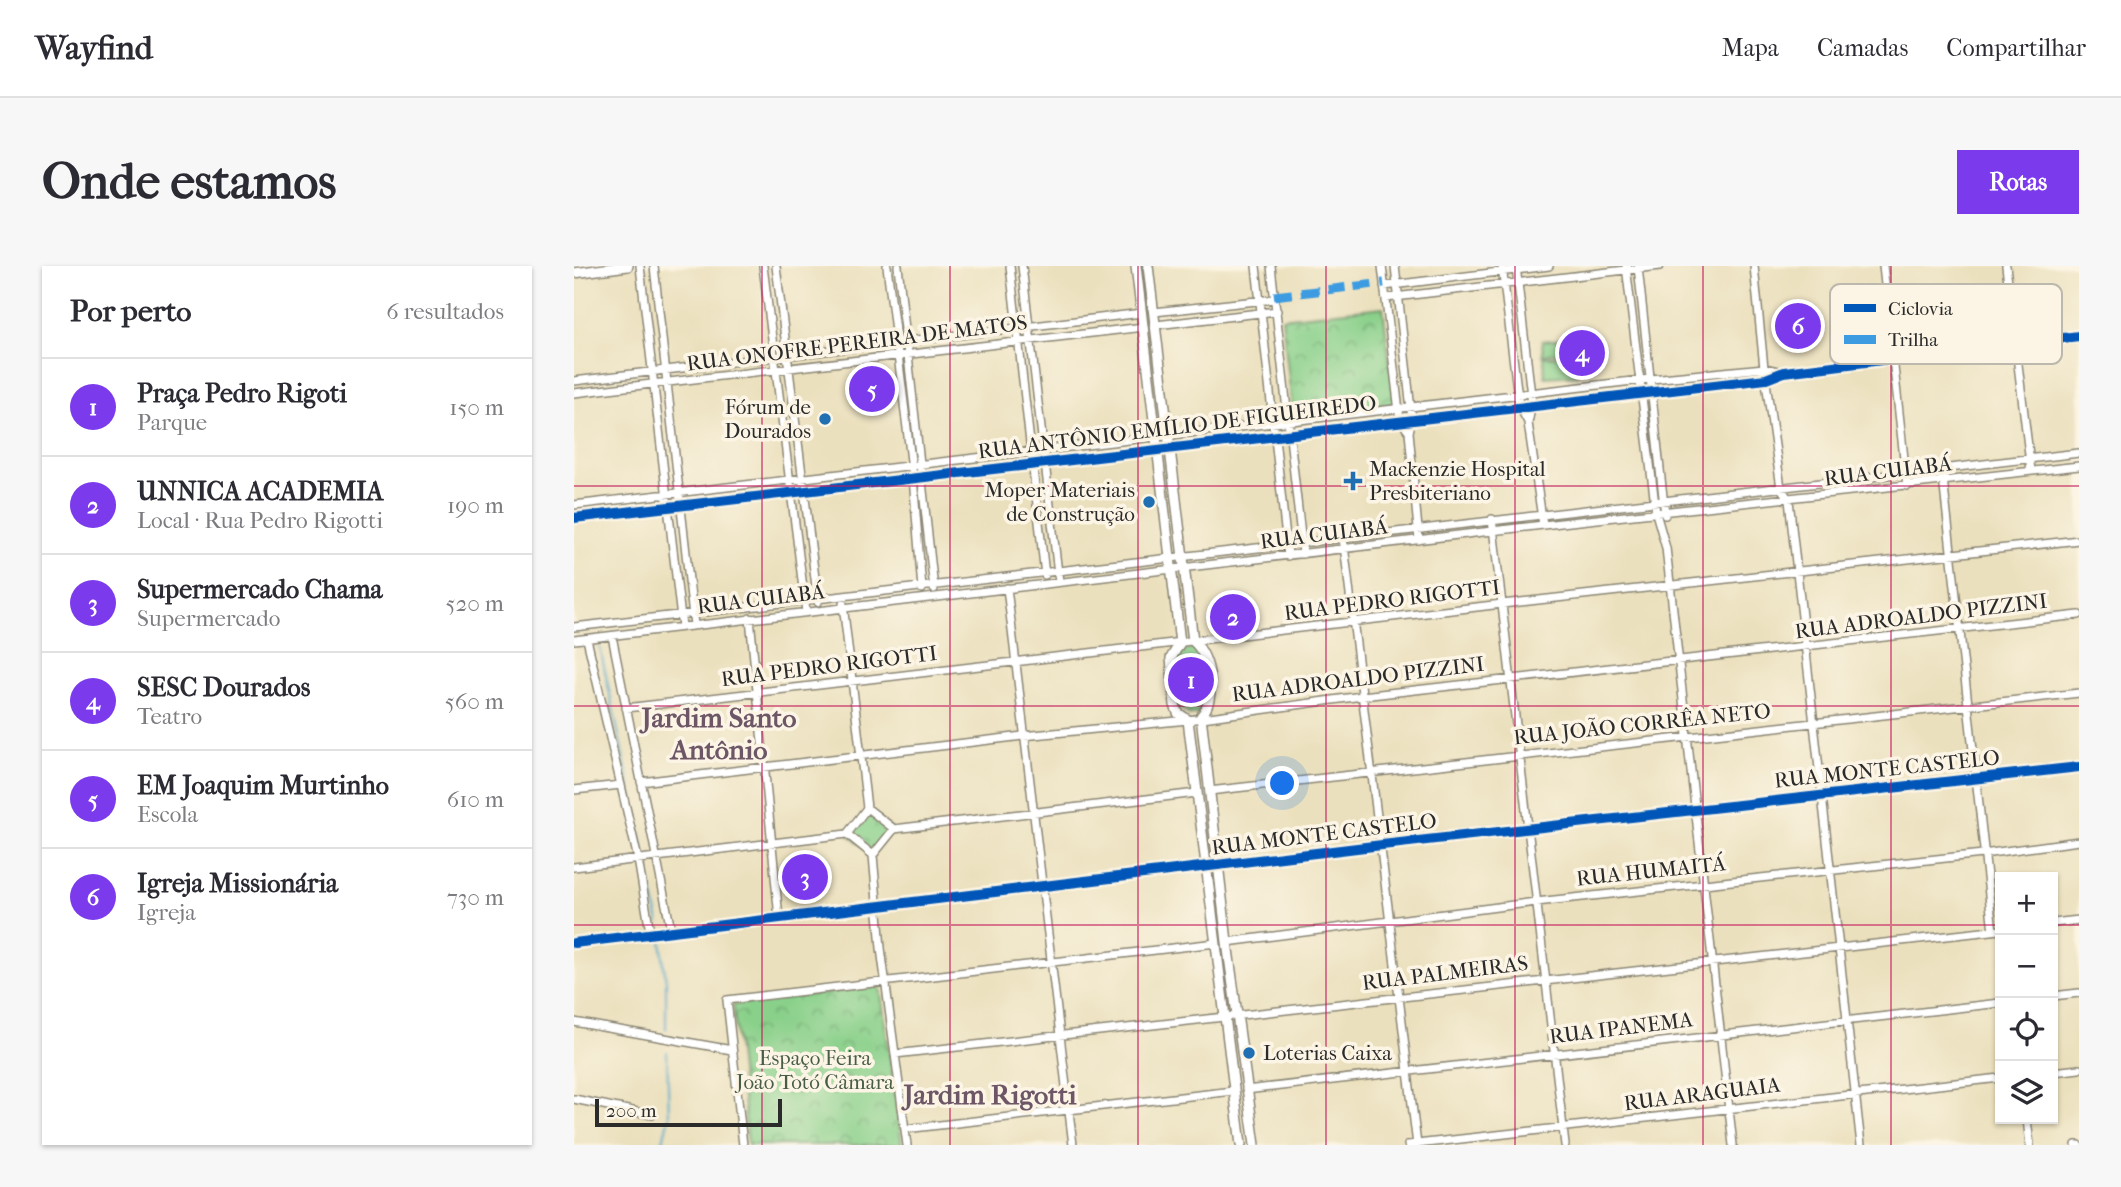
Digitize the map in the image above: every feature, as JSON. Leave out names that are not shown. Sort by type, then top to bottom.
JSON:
[{"type":"main road","points":[[574,273],[628,266]]},
{"type":"main road","points":[[1136,266],[1180,643],[1171,658],[1175,705],[1178,713],[1188,720],[1204,868],[1241,1145]]},
{"type":"main road","points":[[1149,266],[1194,641],[1205,656],[1210,701],[1201,716],[1227,942],[1255,1145]]},
{"type":"street","points":[[640,266],[682,627]]},
{"type":"street","points":[[654,266],[694,625]]},
{"type":"street","points":[[763,266],[806,612]]},
{"type":"street","points":[[776,266],[819,610]]},
{"type":"street","points":[[887,266],[913,477],[923,598]]},
{"type":"street","points":[[898,266],[935,596]]},
{"type":"street","points":[[1010,266],[1046,583]]},
{"type":"street","points":[[1022,266],[1059,582]]},
{"type":"street","points":[[1256,266],[1289,556]]},
{"type":"street","points":[[1270,266],[1303,554]]},
{"type":"street","points":[[1382,266],[1398,408],[1400,420],[1409,432]]},
{"type":"street","points":[[1395,266],[1411,407],[1409,432],[1419,540]]},
{"type":"street","points":[[1384,286],[1502,269],[1548,266],[1549,279]]},
{"type":"street","points":[[1386,299],[1660,266]]},
{"type":"street","points":[[1754,266],[1764,368],[1781,488],[1788,500],[1824,796],[1836,947],[1861,1145]]},
{"type":"street","points":[[1882,266],[1884,284]]},
{"type":"street","points":[[2006,266],[2008,284]]},
{"type":"street","points":[[1638,267],[1666,499],[1667,512],[1661,524]]},
{"type":"street","points":[[1516,268],[1532,404],[1528,423]]},
{"type":"street","points":[[1626,268],[1656,513],[1661,524],[1670,584],[1684,737],[1733,1145]]},
{"type":"street","points":[[1502,269],[1517,395],[1519,406],[1528,423],[1543,525]]},
{"type":"street","points":[[1154,312],[1275,299]]},
{"type":"street","points":[[1156,325],[1277,311]]},
{"type":"street","name":"RUA ONOFRE PEREIRA DE MATOS","points":[[574,381],[1142,313]]},
{"type":"street","name":"RUA ONOFRE PEREIRA DE MATOS","points":[[574,393],[1144,327]]},
{"type":"street","name":"RUA ANTÔNIO EMÍLIO DE FIGUEIREDO","points":[[574,518],[1158,451],[1532,404],[1766,379],[1784,373],[1866,364]]},
{"type":"street","points":[[1893,364],[1907,486]]},
{"type":"street","points":[[2016,364],[2031,471]]},
{"type":"street","name":"RUA ANTÔNIO EMÍLIO DE FIGUEIREDO","points":[[574,505],[1289,419],[1641,380],[1764,368],[1784,373]]},
{"type":"street","name":"RUA CUIABÁ","points":[[574,627],[2079,453]]},
{"type":"street","name":"RUA CUIABÁ","points":[[574,640],[1543,525],[2079,466]]},
{"type":"street","points":[[1942,468],[1983,854],[1995,919]]},
{"type":"street","points":[[1492,519],[1565,1145]]},
{"type":"street","points":[[1343,537],[1417,1144]]},
{"type":"street","name":"RUA PEDRO RIGOTTI","points":[[626,708],[1670,584],[2079,540]]},
{"type":"street","points":[[1257,548],[1259,560]]},
{"type":"street","points":[[1007,588],[1031,812],[1073,1145]]},
{"type":"street","points":[[842,596],[867,808],[894,829]]},
{"type":"street","name":"RUA ADROALDO PIZZINI","points":[[641,782],[1023,736],[1188,720],[1201,716],[1511,678],[1805,648],[2079,615]]},
{"type":"street","points":[[750,618],[779,918]]},
{"type":"street","points":[[612,636],[671,930]]},
{"type":"street","points":[[587,639],[638,859],[650,932]]},
{"type":"street","name":"RUA JOÃO CORRÊA NETO","points":[[1209,791],[2079,693]]},
{"type":"street","name":"RUA MONTE CASTELO","points":[[574,943],[1382,845],[2079,767]]},
{"type":"street","points":[[574,790],[621,785]]},
{"type":"street","points":[[907,1145],[876,906],[873,855],[894,829],[1197,793]]},
{"type":"street","points":[[847,834],[867,808]]},
{"type":"street","points":[[574,867],[771,841],[847,834],[873,855]]},
{"type":"street","name":"RUA HUMAITÁ","points":[[1227,942],[1536,902],[1983,854],[2079,841]]},
{"type":"street","points":[[2058,922],[2079,920]]},
{"type":"street","name":"RUA PALMEIRAS","points":[[895,1054],[1711,960],[1995,930]]},
{"type":"street","points":[[743,1145],[727,1000],[1216,943]]},
{"type":"street","points":[[2058,995],[2079,993]]},
{"type":"street","name":"RUA IPANEMA","points":[[1246,1090],[1995,1004]]},
{"type":"street","points":[[574,1023],[732,1050]]},
{"type":"street","points":[[2058,1071],[2079,1069]]},
{"type":"street","name":"RUA ARAGUAIA","points":[[1408,1145],[1995,1079]]},
{"type":"street","points":[[905,1129],[1233,1091]]},
{"type":"street","points":[[574,1099],[652,1115]]},
{"type":"street","points":[[2028,1124],[2030,1145]]},
{"type":"green space","points":[[1383,307],[1395,406],[1293,416],[1282,318]]},
{"type":"green space","points":[[1588,337],[1589,348],[1543,355],[1542,341]]},
{"type":"green space","points":[[1575,356],[1577,375],[1545,377],[1544,357]]},
{"type":"green space","points":[[1194,648],[1204,656],[1208,702],[1199,714],[1190,715],[1179,707],[1174,662],[1180,651]]},
{"type":"green space","points":[[868,811],[891,829],[872,853],[849,835]]},
{"type":"green space","name":"Espaço Feira João Totó Câmara","points":[[880,986],[902,1145],[748,1145],[733,1005]]},
{"type":"waterway","points":[[600,648],[644,853]]},
{"type":"waterway","points":[[646,863],[659,923]]},
{"type":"waterway","points":[[661,939],[666,982],[666,1029]]},
{"type":"waterway","points":[[662,1145],[669,1116],[667,1052]]},
{"type":"marked path","points":[[1274,296],[1384,283]]},
{"type":"cycle path","points":[[2062,338],[2079,336]]},
{"type":"cycle path","points":[[574,518],[1766,379],[1784,372],[1850,364]]},
{"type":"cycle path","points":[[574,943],[1382,845],[2079,767]]},
{"type":"place","name":"Igreja Missionária","points":[[1798,326]]},
{"type":"place","name":"SESC Dourados","points":[[1582,353]]},
{"type":"place","name":"EM Joaquim Murtinho","points":[[872,389]]},
{"type":"place","name":"Fórum de Dourados","points":[[825,419]]},
{"type":"place","name":"Mackenzie Hospital Presbiteriano","points":[[1353,481]]},
{"type":"place","name":"Moper Materiais de Construção","points":[[1149,502]]},
{"type":"place","name":"UNNICA ACADEMIA","points":[[1233,617]]},
{"type":"place","name":"Praça Pedro Rigoti","points":[[1191,680]]},
{"type":"place","name":"Supermercado Chama","points":[[805,877]]},
{"type":"place","name":"Loterias Caixa","points":[[1249,1053]]},
{"type":"district","name":"Jardim Santo Antônio","points":[[719,733]]},
{"type":"district","name":"Jardim Rigotti","points":[[990,1094]]}]
